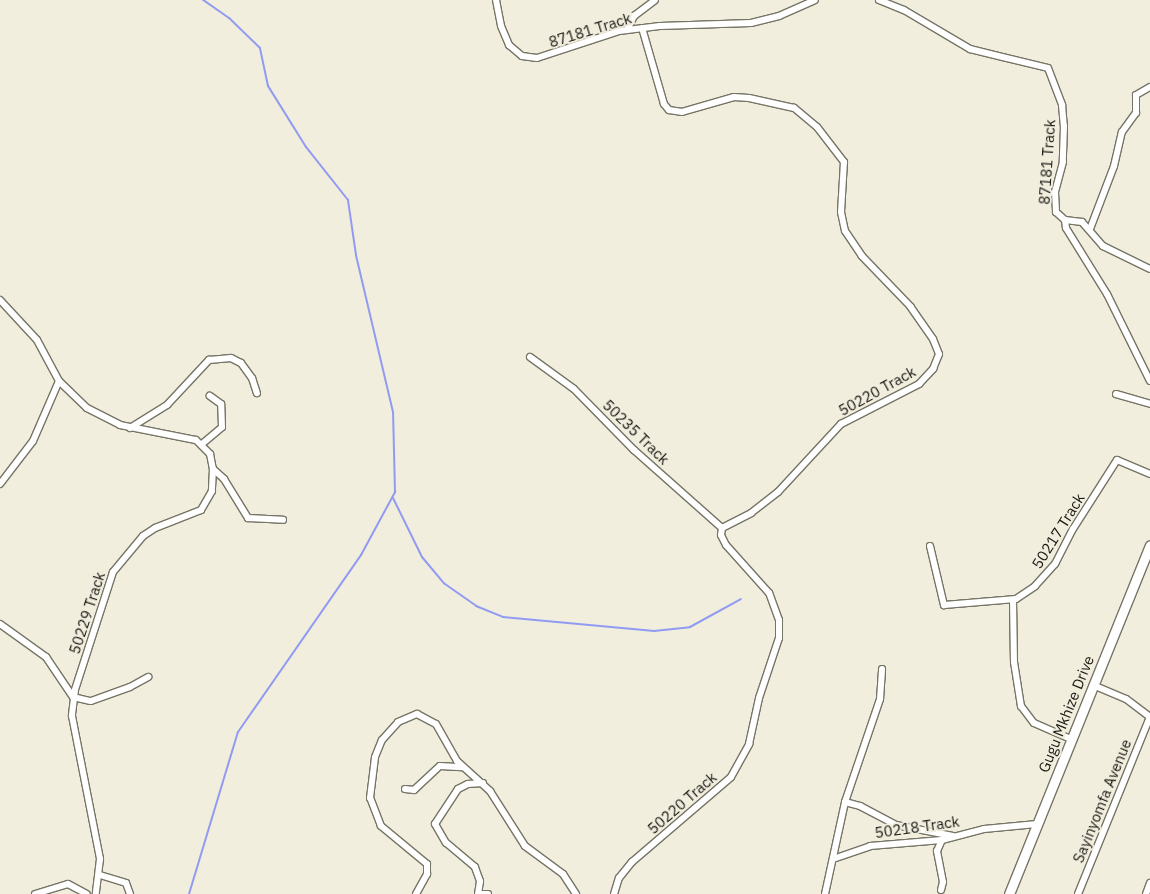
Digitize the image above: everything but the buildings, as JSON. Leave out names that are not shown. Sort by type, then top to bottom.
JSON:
[{"type":"street","name":"87181 Track","points":[[496,0],[501,26],[510,45],[528,58],[546,57],[626,30],[751,23],[779,16],[815,0]]},
{"type":"street","points":[[626,30],[634,16],[655,0]]},
{"type":"street","name":"87181 Track","points":[[879,0],[904,10],[970,49],[1038,65],[1051,72],[1062,105],[1064,126],[1063,162],[1054,206],[1065,220],[1082,222],[1103,246],[1150,269]]},
{"type":"street","name":"50220 Track","points":[[614,894],[619,878],[632,862],[731,777],[749,744],[759,698],[779,638],[779,620],[769,592],[726,544],[722,528],[751,513],[778,492],[842,424],[919,384],[933,369],[939,354],[934,339],[911,307],[862,256],[845,231],[842,212],[844,162],[817,127],[794,108],[749,98],[720,100],[682,112],[669,110],[664,104],[642,28]]},
{"type":"street","points":[[1090,230],[1114,166],[1122,132],[1136,113],[1136,95],[1150,87]]},
{"type":"street","points":[[1065,220],[1066,228],[1107,294],[1150,381]]},
{"type":"street","points":[[0,300],[37,340],[59,381],[87,408],[130,428],[187,436],[202,444],[222,427],[221,404],[210,396]]},
{"type":"street","name":"50235 Track","points":[[530,357],[574,389],[634,450],[722,528]]},
{"type":"street","points":[[130,428],[171,401],[209,360],[231,358],[241,363],[252,378],[257,393]]},
{"type":"street","points":[[0,489],[2,482],[33,441],[59,381]]},
{"type":"street","points":[[1116,394],[1150,404]]},
{"type":"street","name":"50229 Track","points":[[96,894],[100,875],[98,843],[72,716],[73,697],[113,572],[143,536],[170,521],[200,510],[212,491],[213,468],[210,454],[202,444]]},
{"type":"street","name":"50217 Track","points":[[930,546],[940,599],[948,607],[1013,600],[1035,586],[1055,564],[1073,529],[1117,460],[1150,474]]},
{"type":"street","points":[[213,468],[224,478],[248,518],[283,520]]},
{"type":"street","name":"Gugu Mkhize Drive","points":[[1009,894],[1150,545]]},
{"type":"street","points":[[1013,600],[1014,662],[1021,706],[1034,723],[1071,739]]},
{"type":"street","points":[[0,624],[46,657],[73,697],[91,701],[100,699],[148,677]]},
{"type":"street","points":[[825,894],[845,802],[877,712],[882,669]]},
{"type":"street","points":[[1093,685],[1126,699],[1150,718]]},
{"type":"street","points":[[416,894],[428,867],[415,851],[392,837],[374,815],[370,798],[375,757],[388,731],[403,718],[417,714],[426,716],[436,724],[462,767],[483,783],[525,846],[563,874],[576,894]]},
{"type":"street","name":"Sayinyomfa Avenue","points":[[1078,894],[1150,718]]},
{"type":"street","points":[[405,789],[414,790],[440,766],[462,767]]},
{"type":"street","points":[[483,783],[468,784],[458,789],[435,824],[446,842],[476,867],[480,881],[479,894],[488,894]]},
{"type":"street","points":[[845,802],[860,806],[896,825],[954,836]]},
{"type":"street","name":"50218 Track","points":[[833,859],[870,846],[942,840],[984,829],[1037,824]]},
{"type":"street","points":[[941,890],[943,882],[937,851],[942,840]]},
{"type":"street","points":[[100,875],[126,883],[130,894]]},
{"type":"street","points":[[1146,894],[1150,883]]},
{"type":"street","points":[[35,894],[68,884],[87,894]]},
{"type":"waterway","points":[[189,894],[238,732],[361,555],[395,492],[393,412],[356,255],[348,200],[306,147],[268,86],[260,48],[229,18],[203,0]]},
{"type":"waterway","points":[[393,498],[422,557],[445,584],[476,606],[503,617],[654,631],[690,627],[741,599]]}]
